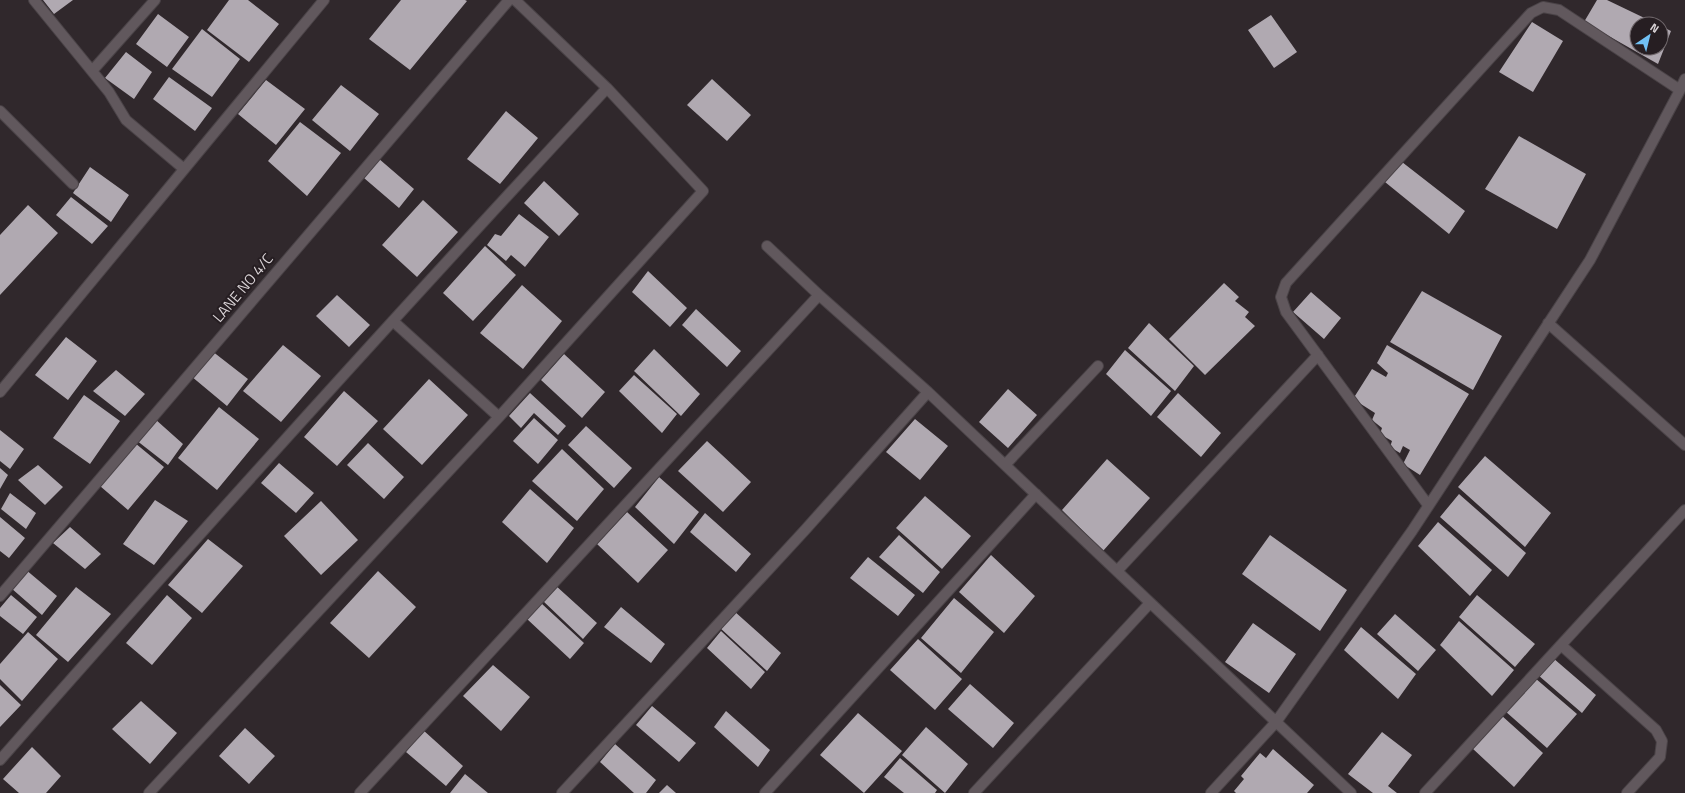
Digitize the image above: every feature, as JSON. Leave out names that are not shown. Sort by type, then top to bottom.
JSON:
[{"type":"street","points":[[34,0],[109,92],[126,120],[184,169]]},
{"type":"street","points":[[92,71],[155,0]]},
{"type":"street","points":[[0,392],[324,0]]},
{"type":"street","name":"LANE NO 4/C","points":[[0,596],[509,0]]},
{"type":"street","points":[[149,793],[498,417],[703,191],[607,88],[515,0]]},
{"type":"street","points":[[1428,505],[1286,312],[1281,297],[1286,282],[1531,13],[1543,7],[1559,10],[1680,90]]},
{"type":"street","points":[[1211,793],[1276,722],[1412,531],[1590,260],[1685,79]]},
{"type":"street","points":[[0,760],[139,602],[394,322],[486,218],[607,88]]},
{"type":"street","points":[[0,111],[73,184]]},
{"type":"street","points":[[767,246],[819,295],[928,392],[1351,793]]},
{"type":"street","points":[[360,793],[819,295]]},
{"type":"street","points":[[394,322],[498,417]]},
{"type":"street","points":[[1548,323],[1685,445]]},
{"type":"street","points":[[1117,571],[1318,355]]},
{"type":"street","points":[[1005,465],[1098,366]]},
{"type":"street","points":[[562,793],[805,530],[928,392]]},
{"type":"street","points":[[765,793],[1036,494]]},
{"type":"street","points":[[1425,793],[1685,510]]},
{"type":"street","points":[[974,793],[1150,603]]},
{"type":"street","points":[[1562,645],[1656,730],[1662,741],[1660,757],[1627,793]]},
{"type":"building","points":[[43,0],[73,0],[54,14]]},
{"type":"building","points":[[229,0],[248,0],[279,24],[249,62],[207,30]]},
{"type":"building","points":[[401,0],[467,1],[410,70],[369,39]]},
{"type":"building","points":[[1597,0],[1607,0],[1640,16],[1629,16],[1629,48],[1584,22]]},
{"type":"building","points":[[158,14],[189,37],[167,67],[136,44]]},
{"type":"building","points":[[1271,15],[1297,52],[1274,68],[1248,30]]},
{"type":"building","points":[[1532,22],[1563,41],[1533,92],[1499,72]]},
{"type":"building","points":[[202,29],[240,59],[212,97],[172,69]]},
{"type":"building","points":[[126,52],[152,72],[134,99],[105,78]]},
{"type":"building","points":[[1644,56],[1661,56],[1658,64]]},
{"type":"building","points":[[169,77],[212,108],[195,131],[153,99]]},
{"type":"building","points":[[712,79],[751,115],[727,141],[687,105]]},
{"type":"building","points":[[266,80],[305,109],[276,145],[238,114]]},
{"type":"building","points":[[341,85],[379,114],[350,151],[312,120]]},
{"type":"building","points":[[506,111],[538,138],[500,184],[467,159]]},
{"type":"building","points":[[300,122],[341,153],[307,196],[268,161]]},
{"type":"building","points":[[1519,136],[1586,174],[1557,229],[1485,189]]},
{"type":"building","points":[[378,158],[414,189],[399,208],[364,178]]},
{"type":"building","points":[[1402,162],[1465,211],[1449,234],[1385,182]]},
{"type":"building","points":[[90,167],[129,195],[111,222],[73,193]]},
{"type":"building","points":[[544,181],[579,214],[559,236],[524,203]]},
{"type":"building","points":[[71,197],[108,226],[92,244],[56,215]]},
{"type":"building","points":[[423,200],[458,232],[417,277],[382,245]]},
{"type":"building","points":[[28,205],[58,233],[0,295],[0,235]]},
{"type":"building","points":[[519,214],[549,237],[525,267],[511,255],[506,261],[487,245],[495,234],[501,236]]},
{"type":"building","points":[[485,246],[516,275],[473,321],[443,293]]},
{"type":"building","points":[[648,271],[687,308],[670,327],[632,292]]},
{"type":"building","points":[[1224,283],[1239,297],[1235,301],[1249,312],[1245,317],[1255,326],[1205,375],[1169,339]]},
{"type":"building","points":[[522,285],[562,321],[523,369],[480,333]]},
{"type":"building","points":[[1422,291],[1502,336],[1473,390],[1390,342]]},
{"type":"building","points":[[1311,292],[1341,318],[1324,339],[1293,312]]},
{"type":"building","points":[[337,295],[370,325],[349,347],[316,316]]},
{"type":"building","points":[[696,309],[741,351],[727,367],[682,325]]},
{"type":"building","points":[[1149,323],[1194,366],[1175,391],[1128,348]]},
{"type":"building","points":[[66,337],[97,361],[68,400],[35,375]]},
{"type":"building","points":[[283,345],[321,376],[281,422],[243,391]]},
{"type":"building","points":[[1387,345],[1469,394],[1420,475],[1403,464],[1410,450],[1403,446],[1400,453],[1390,447],[1392,441],[1380,434],[1382,428],[1372,420],[1375,413],[1353,399],[1372,369],[1386,377],[1388,373],[1377,363]]},
{"type":"building","points":[[654,349],[700,394],[681,416],[634,371]]},
{"type":"building","points":[[1125,350],[1171,391],[1151,416],[1106,374]]},
{"type":"building","points":[[212,351],[248,379],[227,406],[191,376]]},
{"type":"building","points":[[564,354],[605,392],[582,418],[541,380]]},
{"type":"building","points":[[116,370],[145,394],[125,416],[93,391]]},
{"type":"building","points":[[634,375],[677,414],[662,433],[619,391]]},
{"type":"building","points":[[429,379],[468,415],[422,465],[383,429]]},
{"type":"building","points":[[1008,389],[1037,415],[1008,448],[979,422]]},
{"type":"building","points":[[344,391],[378,421],[337,466],[304,437]]},
{"type":"building","points":[[530,393],[566,426],[558,435],[534,413],[521,428],[509,416]]},
{"type":"building","points":[[1178,393],[1221,433],[1201,457],[1157,417]]},
{"type":"building","points":[[84,395],[120,421],[90,464],[53,438]]},
{"type":"building","points":[[219,407],[259,439],[217,490],[178,458]]},
{"type":"building","points":[[534,418],[558,440],[538,464],[513,441]]},
{"type":"building","points":[[155,419],[183,444],[168,465],[136,440]]},
{"type":"building","points":[[915,419],[948,446],[920,480],[886,452]]},
{"type":"building","points":[[586,426],[632,468],[614,488],[568,445]]},
{"type":"building","points":[[0,430],[24,449],[10,469],[0,461]]},
{"type":"building","points":[[707,441],[751,482],[723,512],[678,471]]},
{"type":"building","points":[[135,443],[164,467],[128,510],[100,486]]},
{"type":"building","points":[[368,443],[404,477],[384,499],[347,465]]},
{"type":"building","points":[[562,449],[604,489],[577,521],[532,481]]},
{"type":"building","points":[[1485,456],[1551,513],[1525,547],[1458,487]]},
{"type":"building","points":[[1107,459],[1150,498],[1103,551],[1062,510]]},
{"type":"building","points":[[279,463],[314,493],[296,513],[261,483]]},
{"type":"building","points":[[38,465],[63,487],[45,505],[18,480]]},
{"type":"building","points":[[0,468],[8,475],[0,489]]},
{"type":"building","points":[[659,477],[699,512],[674,544],[635,507]]},
{"type":"building","points":[[530,489],[574,528],[547,563],[502,522]]},
{"type":"building","points":[[10,493],[36,513],[26,529],[1,509]]},
{"type":"building","points":[[1459,494],[1526,553],[1508,577],[1440,517]]},
{"type":"building","points":[[925,496],[971,536],[942,569],[896,528]]},
{"type":"building","points":[[155,500],[188,521],[154,565],[123,544]]},
{"type":"building","points":[[321,501],[358,540],[321,575],[284,536]]},
{"type":"building","points":[[627,512],[668,550],[638,583],[597,544]]},
{"type":"building","points":[[705,513],[751,554],[736,572],[690,532]]},
{"type":"building","points":[[0,517],[25,538],[9,558],[0,551]]},
{"type":"building","points":[[1438,522],[1492,570],[1470,596],[1418,546]]},
{"type":"building","points":[[70,527],[101,554],[85,569],[53,543]]},
{"type":"building","points":[[899,535],[940,572],[923,593],[879,557]]},
{"type":"building","points":[[1270,535],[1347,590],[1320,631],[1242,574]]},
{"type":"building","points":[[208,539],[243,566],[202,613],[168,585]]},
{"type":"building","points":[[991,555],[1035,596],[1004,633],[959,592]]},
{"type":"building","points":[[868,557],[915,595],[898,616],[850,578]]},
{"type":"building","points":[[25,569],[57,596],[42,615],[11,588]]},
{"type":"building","points":[[378,571],[416,607],[369,658],[330,623]]},
{"type":"building","points":[[555,585],[597,623],[583,639],[542,600]]},
{"type":"building","points":[[76,587],[111,614],[68,662],[36,635]]},
{"type":"building","points":[[11,595],[37,617],[23,634],[0,616],[0,608]]},
{"type":"building","points":[[167,595],[192,618],[152,665],[126,643]]},
{"type":"building","points":[[1477,595],[1535,644],[1515,667],[1459,617]]},
{"type":"building","points":[[954,598],[994,632],[961,673],[921,638]]},
{"type":"building","points":[[541,603],[584,643],[570,659],[527,619]]},
{"type":"building","points":[[621,607],[665,644],[651,663],[604,627]]},
{"type":"building","points":[[734,611],[781,653],[767,671],[719,627]]},
{"type":"building","points":[[1395,614],[1436,650],[1418,671],[1377,634]]},
{"type":"building","points":[[1459,621],[1514,670],[1492,696],[1440,645]]},
{"type":"building","points":[[1253,623],[1296,654],[1269,693],[1225,662]]},
{"type":"building","points":[[1361,627],[1416,674],[1398,699],[1344,650]]},
{"type":"building","points":[[721,631],[765,672],[751,689],[707,648]]},
{"type":"building","points":[[28,632],[58,659],[22,701],[0,679],[0,664]]},
{"type":"building","points":[[918,639],[962,679],[935,710],[890,670]]},
{"type":"building","points":[[1553,658],[1596,695],[1582,713],[1538,675]]},
{"type":"building","points":[[493,665],[530,697],[501,731],[463,696]]},
{"type":"building","points":[[1535,678],[1577,714],[1547,748],[1505,711]]},
{"type":"building","points":[[970,684],[1014,723],[993,748],[948,709]]},
{"type":"building","points":[[0,685],[21,705],[0,727]]},
{"type":"building","points":[[141,701],[177,733],[150,764],[112,729]]},
{"type":"building","points":[[652,706],[696,743],[679,762],[636,725]]},
{"type":"building","points":[[726,711],[770,750],[758,767],[714,727]]},
{"type":"building","points":[[858,713],[902,751],[864,793],[820,755]]},
{"type":"building","points":[[1501,715],[1543,753],[1514,787],[1472,748]]},
{"type":"building","points":[[926,727],[968,764],[945,793],[902,755]]},
{"type":"building","points":[[245,728],[275,756],[249,784],[219,756]]},
{"type":"building","points":[[423,730],[463,766],[446,786],[406,752]]},
{"type":"building","points":[[1382,732],[1412,755],[1388,786],[1397,793],[1373,793],[1348,774]]},
{"type":"building","points":[[615,744],[656,780],[646,793],[634,793],[600,762]]},
{"type":"building","points":[[32,747],[61,776],[46,793],[19,793],[3,779]]},
{"type":"building","points":[[1273,749],[1314,785],[1307,793],[1236,793],[1234,791],[1244,779],[1241,776],[1260,753],[1266,758]]},
{"type":"building","points":[[900,758],[937,790],[935,793],[904,793],[884,777]]},
{"type":"building","points":[[465,774],[488,793],[450,793]]},
{"type":"building","points":[[667,785],[676,793],[659,793]]}]
